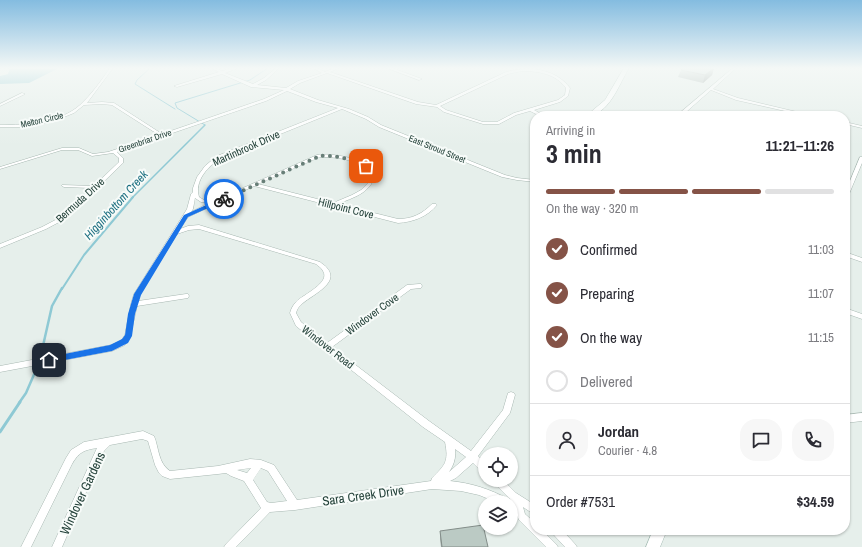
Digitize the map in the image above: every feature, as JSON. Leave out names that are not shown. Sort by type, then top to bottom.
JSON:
[{"type":"main road","points":[[597,111],[605,105],[612,94]]},
{"type":"main road","points":[[653,547],[658,535]]},
{"type":"street","points":[[0,105],[23,94]]},
{"type":"street","name":"Melton Circle","points":[[0,126],[21,125],[49,120],[70,112],[83,104],[91,94]]},
{"type":"street","name":"Greenbriar Drive","points":[[0,168],[62,149],[79,149],[92,155],[104,154],[277,94]]},
{"type":"street","name":"East Stroud Street","points":[[297,94],[317,102],[342,108],[367,118],[380,126],[504,176],[522,180],[530,180]]},
{"type":"street","points":[[389,94],[417,103],[436,106],[445,111],[483,123],[498,122],[514,114],[562,99],[567,94]]},
{"type":"street","points":[[436,106],[463,94]]},
{"type":"street","points":[[684,111],[706,94]]},
{"type":"street","points":[[723,94],[738,99],[789,111]]},
{"type":"street","points":[[83,104],[113,104],[162,135]]},
{"type":"street","name":"Martinbrook Drive","points":[[0,369],[112,348],[123,343],[128,336],[134,304],[142,285],[190,209],[195,188],[207,165],[216,159],[342,108]]},
{"type":"street","points":[[526,111],[530,113]]},
{"type":"street","points":[[850,124],[862,127]]},
{"type":"street","name":"Bermuda Drive","points":[[0,246],[59,221],[96,187],[120,162],[122,158],[114,151]]},
{"type":"street","points":[[185,218],[320,156],[329,156],[357,162],[369,168],[373,178],[365,189],[333,205]]},
{"type":"street","points":[[850,187],[862,158]]},
{"type":"street","name":"Hillpoint Cove","points":[[255,185],[389,220],[402,221],[416,218],[428,211],[434,205]]},
{"type":"street","points":[[64,186],[96,187]]},
{"type":"street","points":[[195,192],[197,198],[203,201],[217,201],[228,197]]},
{"type":"street","name":"Windover Road","points":[[185,218],[220,232]]},
{"type":"street","name":"Windover Road","points":[[175,233],[186,228],[197,226],[318,263],[323,266],[328,273],[326,282],[321,288],[298,303],[293,313],[298,324],[421,420],[478,462]]},
{"type":"street","points":[[850,256],[862,260]]},
{"type":"street","name":"Windover Cove","points":[[327,347],[409,287],[419,286]]},
{"type":"street","points":[[134,304],[186,296]]},
{"type":"street","points":[[850,312],[862,317]]},
{"type":"street","name":"Sara Creek Drive","points":[[432,485],[452,475],[468,462],[507,411],[511,395]]},
{"type":"street","points":[[850,419],[862,418]]},
{"type":"street","name":"Windover Gardens","points":[[57,547],[101,448],[108,441],[143,435],[148,436],[151,439],[160,469],[164,474],[170,475],[259,464]]},
{"type":"street","points":[[432,485],[450,467],[452,453],[449,440]]},
{"type":"street","points":[[26,547],[74,453],[84,446],[108,441]]},
{"type":"street","points":[[259,464],[267,465],[271,468],[294,505],[271,508],[264,505],[248,481],[249,478],[259,464]]},
{"type":"street","points":[[227,468],[240,476],[249,478]]},
{"type":"street","name":"Sara Creek Drive","points":[[294,505],[432,485],[448,485],[475,489],[489,495]]},
{"type":"street","points":[[518,503],[530,508]]},
{"type":"street","points":[[229,547],[268,507]]},
{"type":"street","points":[[518,511],[530,525]]},
{"type":"street","points":[[540,535],[552,547]]},
{"type":"street","points":[[560,535],[572,547]]},
{"type":"building","points":[[478,526],[478,535],[485,535],[488,547],[442,547],[440,531]]},
{"type":"waterway","points":[[150,94],[175,109]]},
{"type":"waterway","name":"Higginbottom Creek","points":[[133,197],[205,125],[177,108],[175,103],[206,94]]},
{"type":"waterway","name":"Higginbottom Creek","points":[[62,289],[84,255],[133,197]]},
{"type":"waterway","name":"Higginbottom Creek","points":[[40,359],[52,306],[62,288]]},
{"type":"waterway","name":"Higginbottom Creek","points":[[19,403],[26,393],[39,363]]},
{"type":"waterway","name":"Higginbottom Creek","points":[[0,432],[20,402]]},
{"type":"way so far","points":[[224,199],[315,157],[329,156],[361,163],[366,166]]},
{"type":"route","points":[[49,360],[112,348],[123,343],[130,330],[134,304],[142,285],[186,216],[224,199]]}]
